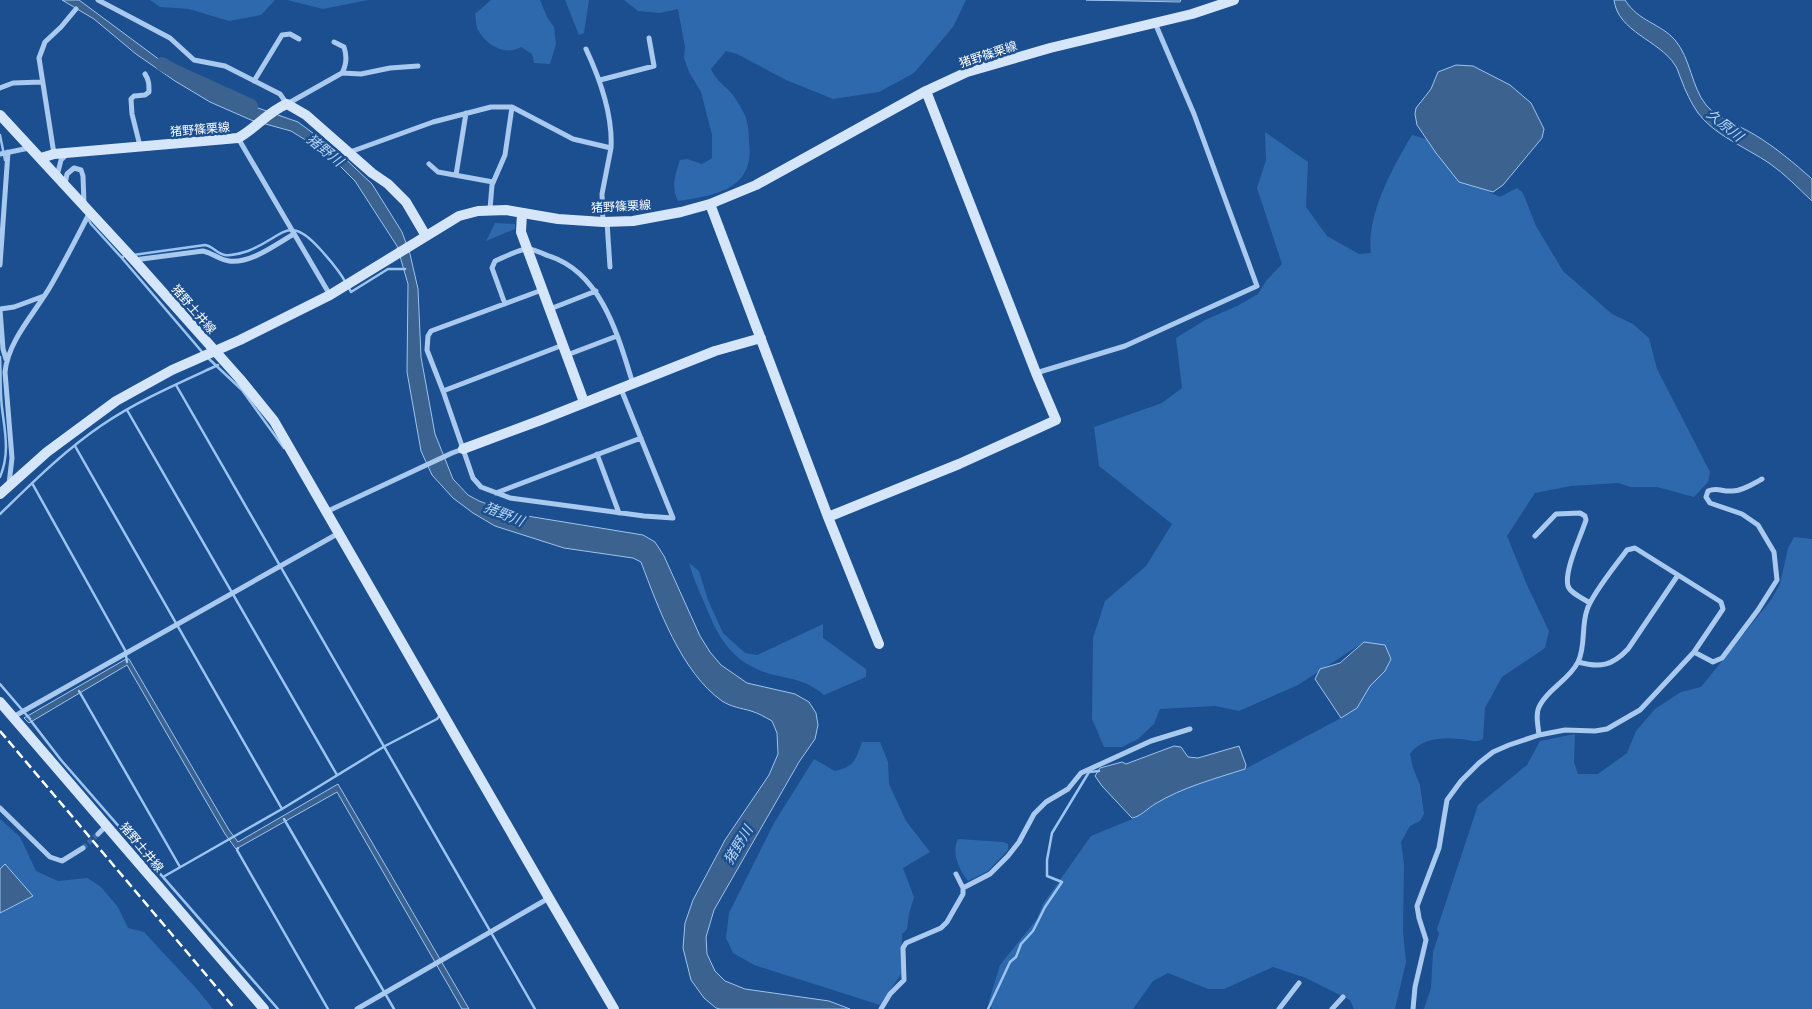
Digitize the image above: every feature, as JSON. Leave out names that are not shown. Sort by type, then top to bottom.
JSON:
[{"type":"street","points":[[98,0],[170,38],[194,60],[225,66],[280,94],[283,106]]},
{"type":"street","name":"猪野篠栗線","points":[[213,351],[240,340],[330,296],[459,216],[490,209],[558,219],[605,222],[633,221],[710,204],[756,185],[926,91],[967,72],[997,62],[1078,41],[1192,14],[1234,0]]},
{"type":"street","points":[[54,154],[41,82],[39,58],[45,42],[61,28],[76,9]]},
{"type":"street","points":[[1036,373],[1125,346],[1257,286],[1194,114],[1156,23]]},
{"type":"street","points":[[254,81],[282,35],[290,34],[299,40]]},
{"type":"street","points":[[600,80],[654,66],[649,38]]},
{"type":"street","points":[[283,106],[342,73],[345,68],[346,53],[344,47],[334,42]]},
{"type":"street","points":[[586,49],[600,80],[612,136],[602,194],[610,268]]},
{"type":"street","points":[[342,73],[361,74],[390,68],[418,66]]},
{"type":"street","points":[[140,147],[132,114],[131,99],[134,96],[145,95],[149,92],[150,84],[144,74]]},
{"type":"street","points":[[0,88],[13,83],[41,82]]},
{"type":"street","points":[[828,517],[959,464],[1056,420],[926,91]]},
{"type":"street","points":[[283,106],[306,115],[388,184],[406,202],[426,236]]},
{"type":"street","name":"猪野篠栗線","points":[[41,158],[54,154],[238,138],[283,106]]},
{"type":"street","points":[[349,152],[421,126],[491,107],[512,107],[573,140],[611,148]]},
{"type":"street","points":[[490,209],[493,182],[506,155],[512,107]]},
{"type":"street","points":[[456,175],[466,113]]},
{"type":"street","name":"猪野土井線","points":[[0,115],[134,260],[213,351],[172,370],[116,400],[47,452],[0,494]]},
{"type":"street","points":[[238,138],[330,296]]},
{"type":"street","points":[[0,154],[30,148]]},
{"type":"street","points":[[0,265],[8,152]]},
{"type":"street","points":[[57,176],[66,154]]},
{"type":"street","points":[[429,164],[438,172],[493,182]]},
{"type":"street","points":[[10,484],[12,458],[3,373],[12,347],[44,296],[87,209],[81,170],[74,168],[67,174],[65,184]]},
{"type":"street","points":[[710,204],[828,517],[879,644]]},
{"type":"street","points":[[522,213],[521,232],[584,402]]},
{"type":"street","points":[[134,260],[203,251],[223,260],[236,261],[256,255],[294,234]]},
{"type":"street","points":[[505,304],[492,268],[495,261],[527,248],[561,259],[582,274],[596,291],[618,336],[633,384]]},
{"type":"street","points":[[542,290],[431,331],[428,336],[427,350],[473,478],[481,487],[510,498],[619,513],[673,518],[621,389]]},
{"type":"street","points":[[550,310],[596,291]]},
{"type":"street","points":[[6,360],[3,349],[0,309],[14,307],[44,296]]},
{"type":"street","points":[[443,391],[565,350],[618,336]]},
{"type":"street","points":[[328,512],[452,453],[715,351],[761,338]]},
{"type":"street","points":[[213,351],[240,379],[274,421],[614,1009]]},
{"type":"street","points":[[496,493],[641,438]]},
{"type":"street","points":[[597,454],[619,513]]},
{"type":"street","points":[[1694,652],[1713,662],[1722,658],[1758,610],[1777,580],[1774,552],[1758,525],[1742,514],[1710,503],[1706,497],[1708,491],[1715,488],[1732,492],[1743,489],[1762,479]]},
{"type":"street","points":[[1535,536],[1556,514],[1580,513],[1585,516],[1586,520],[1569,566],[1568,586],[1590,603]]},
{"type":"street","points":[[13,718],[339,533]]},
{"type":"street","points":[[1413,1009],[1415,987],[1425,952],[1426,940],[1418,918],[1417,906],[1439,848],[1448,800],[1461,781],[1493,752],[1508,745],[1539,734],[1565,730],[1607,729],[1640,710],[1694,652],[1723,609],[1721,602],[1636,548],[1627,550],[1590,603],[1583,623],[1582,647],[1578,662],[1568,676],[1539,705],[1537,718],[1539,734]]},
{"type":"street","points":[[1578,662],[1591,665],[1608,664],[1618,659],[1628,649],[1678,575]]},
{"type":"street","name":"猪野土井線","points":[[0,702],[264,1009]]},
{"type":"street","points":[[963,888],[990,874],[1019,842],[1034,814],[1046,802],[1068,789],[1081,773],[1151,741],[1190,729]]},
{"type":"street","points":[[0,808],[50,857],[62,861],[83,848]]},
{"type":"street","points":[[98,834],[107,825]]},
{"type":"street","points":[[881,1009],[890,994],[904,980],[903,948],[906,943],[941,928],[947,922],[963,894],[963,888],[956,874]]},
{"type":"street","points":[[357,1009],[549,898]]},
{"type":"street","points":[[1279,1009],[1299,983]]},
{"type":"street","points":[[1332,1009],[1343,997]]},
{"type":"shaded area","points":[[150,0],[275,0],[261,15],[229,21],[189,9],[160,7]]},
{"type":"shaded area","points":[[287,0],[368,0],[323,9]]},
{"type":"shaded area","points":[[491,0],[540,0],[547,17],[554,27],[556,44],[550,64],[534,63],[532,54],[521,47],[515,50],[503,50],[486,41],[478,30],[475,14]]},
{"type":"shaded area","points":[[565,0],[589,0],[584,33],[579,35]]},
{"type":"shaded area","points":[[624,0],[966,0],[953,27],[914,73],[879,92],[833,99],[786,80],[737,54],[726,51],[711,69],[718,80],[733,95],[745,115],[749,132],[749,158],[746,171],[730,187],[706,196],[678,201],[674,186],[680,160],[687,159],[702,164],[712,158],[712,135],[701,92],[689,72],[684,58],[685,47],[678,9],[660,13],[638,11]]},
{"type":"shaded area","points":[[1265,132],[1308,162],[1306,207],[1327,236],[1359,254],[1371,253],[1373,223],[1382,192],[1412,135],[1426,139],[1459,182],[1476,186],[1500,197],[1517,188],[1523,193],[1536,226],[1563,271],[1612,314],[1633,324],[1649,338],[1657,369],[1710,472],[1708,482],[1694,497],[1657,487],[1631,487],[1618,483],[1571,486],[1535,493],[1507,536],[1527,585],[1549,631],[1545,648],[1502,677],[1485,708],[1483,739],[1474,741],[1452,738],[1432,740],[1419,745],[1410,754],[1420,785],[1424,814],[1420,821],[1410,826],[1401,842],[1404,864],[1403,931],[1406,962],[1395,1009],[1354,1009],[1350,1000],[1306,978],[1273,967],[1224,989],[1208,989],[1168,973],[1153,981],[1133,1009],[992,1009],[989,1001],[1000,965],[1037,919],[1043,904],[1091,836],[1135,818],[1148,808],[1181,789],[1245,769],[1341,718],[1357,708],[1370,686],[1385,671],[1364,642],[1298,685],[1239,711],[1215,706],[1160,709],[1154,724],[1138,739],[1122,747],[1104,747],[1092,719],[1093,638],[1105,601],[1146,566],[1172,524],[1099,466],[1094,427],[1162,403],[1182,388],[1176,338],[1205,320],[1237,306],[1258,294],[1266,281],[1282,264],[1257,188],[1266,160]]},
{"type":"shaded area","points":[[495,223],[515,224],[515,229],[486,241]]},
{"type":"shaded area","points":[[1794,537],[1812,539],[1812,1009],[1424,1009],[1431,988],[1433,952],[1439,934],[1437,929],[1478,805],[1527,765],[1540,741],[1575,734],[1574,762],[1578,774],[1598,774],[1627,753],[1636,731],[1655,709],[1681,692],[1701,687],[1771,600],[1780,584],[1788,548]]},
{"type":"shaded area","points":[[689,563],[699,571],[708,600],[723,633],[745,653],[757,655],[823,624],[823,638],[866,669],[866,677],[824,695],[802,682],[752,667],[733,653],[719,635]]},
{"type":"shaded area","points":[[862,742],[880,742],[888,762],[889,784],[906,821],[930,852],[903,868],[914,897],[907,929],[902,934],[901,974],[880,1005],[754,965],[733,953],[726,938],[729,913],[774,823],[814,759],[835,771],[842,769],[853,762]]},
{"type":"shaded area","points":[[0,819],[20,837],[36,871],[58,881],[87,878],[100,886],[118,907],[128,928],[144,932],[213,1009],[0,1009]]},
{"type":"shaded area","points":[[958,839],[1003,842],[1008,844],[1008,850],[988,871],[968,881],[957,861],[955,850]]},
{"type":"water","points":[[62,0],[79,0],[176,72],[238,101],[298,122],[337,151],[372,184],[402,232],[410,254],[418,289],[421,357],[435,434],[453,479],[468,495],[515,514],[643,535],[655,542],[664,556],[700,636],[721,665],[747,683],[795,694],[809,702],[816,713],[818,725],[815,739],[799,762],[714,910],[706,937],[707,954],[715,971],[725,981],[745,989],[829,1001],[850,1009],[720,1009],[704,998],[691,980],[683,948],[685,923],[693,900],[725,840],[769,775],[778,754],[777,733],[772,721],[756,713],[732,706],[707,689],[694,673],[672,638],[641,562],[633,558],[564,548],[495,526],[453,498],[432,475],[421,451],[407,372],[408,284],[397,246],[355,181],[328,154],[291,131],[251,120],[210,102],[175,81],[136,54],[94,19]]},
{"type":"water","points":[[1086,0],[1181,0],[1180,2]]},
{"type":"water","name":"久原川","points":[[1614,0],[1625,0],[1643,18],[1669,34],[1675,40],[1680,47],[1701,98],[1711,110],[1770,145],[1812,179],[1812,201],[1775,167],[1722,135],[1705,121],[1698,113],[1684,88],[1675,65],[1668,56],[1623,20],[1617,11]]},
{"type":"water","points":[[1456,65],[1473,66],[1510,85],[1531,103],[1544,129],[1542,138],[1503,185],[1493,192],[1459,182],[1417,125],[1416,108],[1431,89],[1438,72]]},
{"type":"water","points":[[1364,642],[1385,645],[1391,659],[1385,671],[1370,686],[1357,708],[1341,718],[1315,679],[1320,669],[1340,663]]},
{"type":"water","points":[[129,659],[229,830],[238,842],[338,784],[469,1009],[462,1009],[337,792],[236,849],[225,834],[127,665],[29,723],[24,718]]},
{"type":"water","points":[[1174,746],[1181,747],[1188,757],[1198,758],[1239,746],[1246,765],[1245,769],[1177,793],[1132,818],[1095,776],[1100,768],[1122,762],[1126,764]]},
{"type":"water","points":[[5,864],[33,896],[0,913],[0,869]]},
{"type":"waterway","name":"猪野川","points":[[162,64],[251,106]]},
{"type":"waterway","points":[[0,135],[5,160]]},
{"type":"waterway","points":[[87,217],[91,224],[123,257]]},
{"type":"waterway","points":[[133,255],[205,245],[222,254],[234,255],[248,251],[286,231],[293,230],[309,238],[331,261],[346,283]]},
{"type":"waterway","points":[[121,257],[203,353]]},
{"type":"waterway","points":[[349,288],[351,292],[388,269],[405,269]]},
{"type":"waterway","points":[[0,357],[1,402],[6,443],[5,460],[0,477]]},
{"type":"waterway","points":[[207,357],[242,390],[284,448]]},
{"type":"waterway","points":[[0,514],[62,456],[115,416],[218,365]]},
{"type":"waterway","points":[[176,385],[535,1009]]},
{"type":"waterway","points":[[127,410],[337,775]]},
{"type":"waterway","points":[[75,446],[282,809]]},
{"type":"waterway","points":[[32,483],[125,650],[127,662]]},
{"type":"waterway","points":[[0,684],[30,719]]},
{"type":"waterway","points":[[79,691],[180,867]]},
{"type":"waterway","points":[[163,877],[282,809],[385,746],[437,719],[440,715]]},
{"type":"waterway","points":[[31,721],[61,760],[278,1009]]},
{"type":"waterway","points":[[988,1009],[1010,962],[1016,957],[1021,944],[1033,931],[1045,907],[1062,882],[1047,876],[1047,860],[1052,833],[1089,772],[1099,771]]},
{"type":"waterway","points":[[284,819],[394,1009]]},
{"type":"waterway","points":[[238,848],[237,850],[328,1009]]},
{"type":"tunnel","points":[[83,848],[98,834]]},
{"type":"railway","points":[[0,731],[235,1009]]}]
